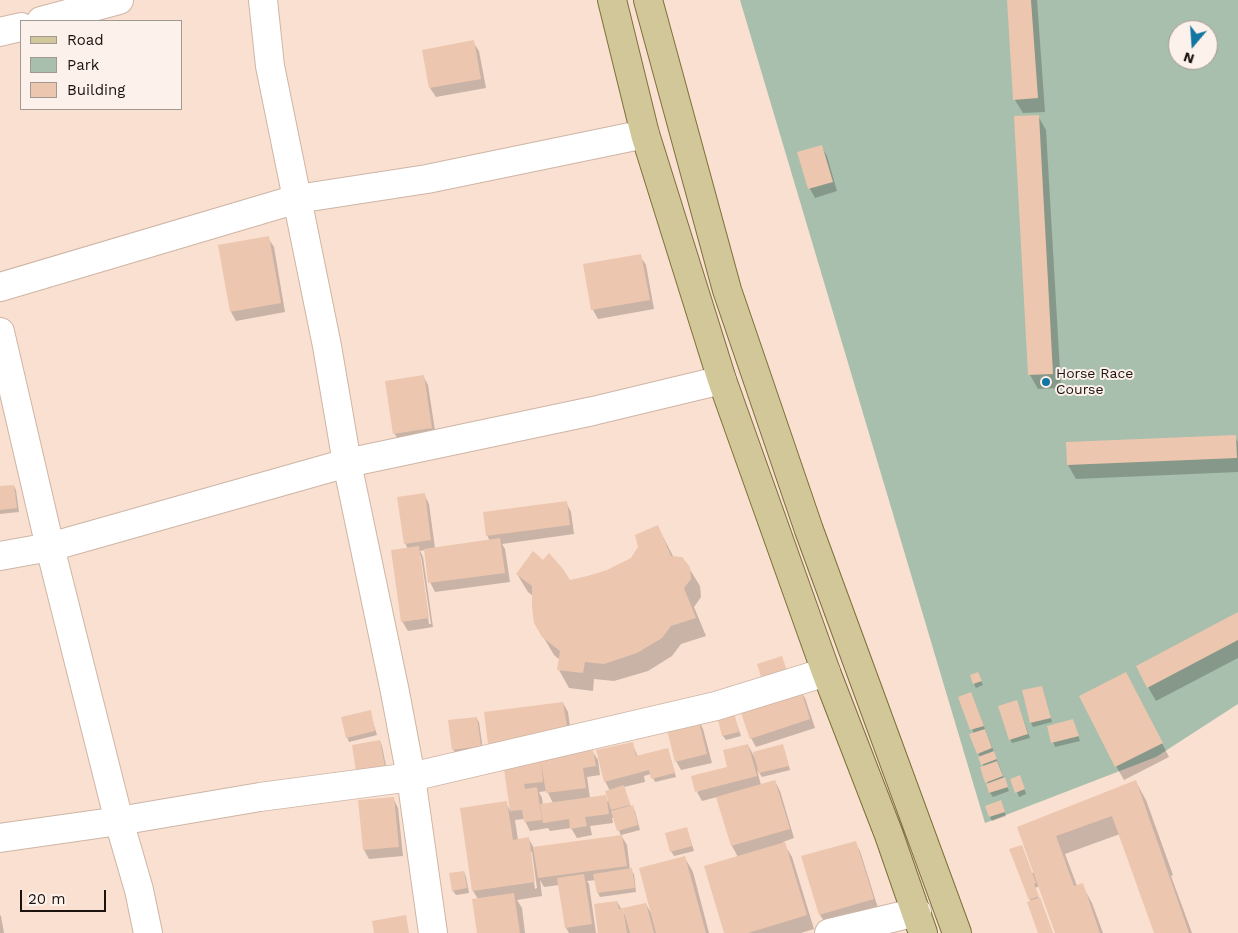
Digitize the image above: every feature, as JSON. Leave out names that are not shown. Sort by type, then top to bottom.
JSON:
[{"type":"main road","points":[[612,0],[645,134],[722,380],[826,672],[920,923]]},
{"type":"main road","points":[[648,0],[727,290],[809,530],[957,933]]},
{"type":"street","points":[[45,20],[119,0]]},
{"type":"street","points":[[263,0],[270,66],[327,346],[347,463],[411,777],[433,933]]},
{"type":"street","points":[[0,32],[20,27]]},
{"type":"street","points":[[0,288],[297,199],[427,179],[645,134]]},
{"type":"street","points":[[0,332],[50,547],[119,821],[139,890],[148,933]]},
{"type":"street","points":[[0,556],[50,547],[347,463],[592,411],[722,380]]},
{"type":"street","points":[[0,838],[119,821],[260,797],[411,777],[716,706],[826,672]]},
{"type":"street","points":[[829,933],[920,923]]},
{"type":"green space","name":"Horse Race Course","points":[[740,0],[1238,0],[1238,704],[1156,757],[985,823]]},
{"type":"building","points":[[1007,0],[1031,0],[1038,98],[1013,100]]},
{"type":"building","points":[[474,40],[481,79],[429,88],[422,50]]},
{"type":"building","points":[[1039,115],[1053,374],[1028,375],[1014,116]]},
{"type":"building","points":[[822,145],[833,182],[808,189],[797,152]]},
{"type":"building","points":[[269,236],[281,303],[230,312],[218,245]]},
{"type":"building","points":[[641,254],[650,300],[591,310],[583,264]]},
{"type":"building","points":[[424,375],[432,428],[393,434],[385,381]]},
{"type":"building","points":[[1236,435],[1237,458],[1067,465],[1066,442]]},
{"type":"building","points":[[14,485],[17,508],[0,510],[0,486]]},
{"type":"building","points":[[425,493],[431,540],[404,544],[397,497]]},
{"type":"building","points":[[567,501],[570,525],[486,536],[483,512]]},
{"type":"building","points":[[658,525],[671,556],[682,557],[690,567],[691,579],[684,588],[696,618],[671,626],[662,638],[637,653],[604,664],[585,662],[583,673],[557,670],[560,651],[542,637],[534,623],[532,586],[516,574],[533,551],[543,560],[549,553],[570,580],[607,570],[631,558],[638,547],[635,535]]},
{"type":"building","points":[[500,538],[505,573],[428,583],[424,549]]},
{"type":"building","points":[[419,546],[429,618],[401,622],[391,550]]},
{"type":"building","points":[[1238,612],[1238,640],[1147,688],[1136,666]]},
{"type":"building","points":[[782,656],[789,677],[764,686],[757,664]]},
{"type":"building","points":[[978,672],[982,681],[973,684],[970,675]]},
{"type":"building","points":[[1126,672],[1163,743],[1115,767],[1079,696]]},
{"type":"building","points":[[1042,686],[1051,718],[1030,723],[1022,690]]},
{"type":"building","points":[[800,687],[810,719],[750,739],[739,707]]},
{"type":"building","points":[[971,692],[984,726],[970,730],[958,697]]},
{"type":"building","points":[[1017,700],[1028,734],[1009,740],[998,706]]},
{"type":"building","points":[[563,702],[568,733],[488,744],[484,712]]},
{"type":"building","points":[[371,710],[375,731],[346,738],[341,717]]},
{"type":"building","points":[[734,712],[739,732],[722,736],[717,716]]},
{"type":"building","points":[[477,717],[481,746],[452,750],[448,720]]},
{"type":"building","points":[[698,718],[707,754],[675,762],[666,726]]},
{"type":"building","points":[[1073,719],[1079,736],[1051,743],[1047,726]]},
{"type":"building","points":[[985,729],[992,748],[977,754],[969,734]]},
{"type":"building","points":[[380,740],[385,767],[356,772],[352,745]]},
{"type":"building","points":[[633,742],[636,756],[668,748],[675,773],[651,779],[649,770],[604,782],[596,750]]},
{"type":"building","points":[[748,744],[757,776],[695,792],[691,776],[727,767],[723,750]]},
{"type":"building","points":[[783,744],[789,766],[759,773],[753,752]]},
{"type":"building","points":[[593,750],[596,766],[583,768],[586,788],[546,793],[541,762],[543,782],[524,784],[525,789],[537,787],[542,820],[524,822],[522,810],[510,811],[503,762]]},
{"type":"building","points":[[994,751],[997,759],[981,765],[978,757]]},
{"type":"building","points":[[997,761],[1003,776],[985,783],[980,767]]},
{"type":"building","points":[[1020,775],[1025,789],[1015,793],[1010,779]]},
{"type":"building","points":[[1005,777],[1008,787],[989,793],[986,784]]},
{"type":"building","points":[[775,780],[790,829],[731,846],[716,797]]},
{"type":"building","points":[[1136,780],[1189,933],[1154,933],[1112,816],[1056,836],[1074,886],[1083,883],[1100,933],[1055,933],[1017,827]]},
{"type":"building","points":[[624,785],[630,805],[611,810],[605,791]]},
{"type":"building","points":[[606,795],[609,814],[585,817],[587,826],[570,829],[569,819],[543,823],[540,804]]},
{"type":"building","points":[[394,797],[399,847],[363,850],[358,800]]},
{"type":"building","points":[[1001,800],[1005,812],[989,817],[985,806]]},
{"type":"building","points":[[507,801],[513,840],[529,837],[535,882],[472,891],[460,808]]},
{"type":"building","points":[[633,805],[638,825],[617,831],[611,811]]},
{"type":"building","points":[[687,827],[692,846],[670,852],[665,833]]},
{"type":"building","points":[[622,835],[627,866],[538,878],[533,847]]},
{"type":"building","points":[[856,841],[874,899],[819,915],[801,856]]},
{"type":"building","points":[[785,842],[807,915],[748,933],[724,933],[704,866]]},
{"type":"building","points":[[1022,845],[1039,896],[1029,900],[1009,849]]},
{"type":"building","points":[[685,856],[706,933],[656,933],[639,868]]},
{"type":"building","points":[[632,868],[635,888],[597,893],[593,874]]},
{"type":"building","points":[[464,871],[467,888],[452,891],[449,873]]},
{"type":"building","points":[[584,874],[592,924],[565,928],[557,878]]},
{"type":"building","points":[[514,893],[520,933],[477,933],[472,899]]},
{"type":"building","points":[[1040,897],[1053,933],[1038,933],[1027,902]]},
{"type":"building","points":[[617,901],[619,909],[623,908],[627,933],[598,933],[594,904]]},
{"type":"building","points":[[646,903],[654,933],[630,933],[623,908]]},
{"type":"building","points":[[406,915],[409,933],[374,933],[372,921]]},
{"type":"place","name":"Horse Race Course","points":[[1046,382]]}]
